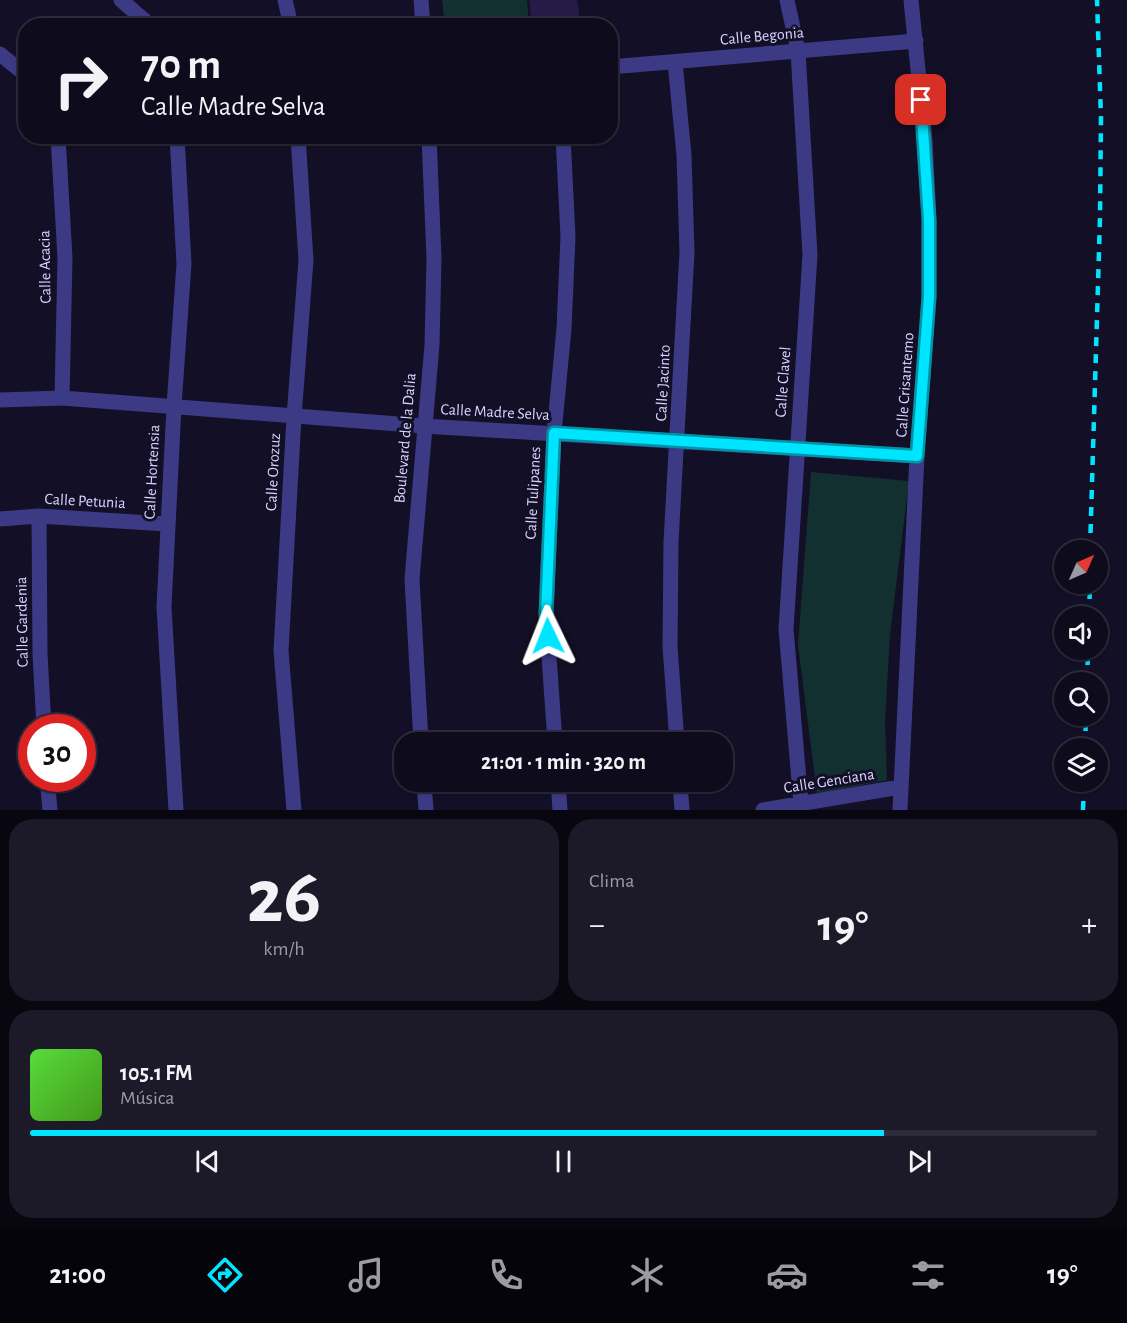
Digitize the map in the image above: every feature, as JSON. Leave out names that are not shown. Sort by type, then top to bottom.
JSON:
[{"type":"street","points":[[121,0],[142,18]]},
{"type":"street","points":[[285,0],[289,18]]},
{"type":"street","points":[[421,0],[422,18]]},
{"type":"street","name":"Calle Clavel","points":[[787,0],[798,51],[810,255],[786,629],[801,804]]},
{"type":"street","name":"Calle Crisantemo","points":[[900,810],[917,456],[929,297],[929,220],[911,0]]},
{"type":"street","name":"Calle Begonia","points":[[618,66],[916,41]]},
{"type":"street","points":[[0,54],[18,69]]},
{"type":"street","name":"Calle Jacinto","points":[[675,62],[684,155],[687,252],[671,542],[670,647],[676,732]]},
{"type":"street","name":"Calle Acacia","points":[[58,144],[65,258],[63,398]]},
{"type":"street","name":"Calle Hortensia","points":[[176,810],[164,607],[167,524],[184,264],[177,144]]},
{"type":"street","name":"Calle Orozuz","points":[[294,810],[281,651],[294,417],[306,260],[299,144]]},
{"type":"street","name":"Boulevard de la Dalia","points":[[420,732],[412,579],[432,345],[434,259],[429,144]]},
{"type":"street","name":"Calle Tulipanes","points":[[554,732],[546,614],[554,433],[564,329],[568,237],[563,144]]},
{"type":"street","name":"Calle Madre Selva","points":[[0,400],[63,398],[424,426],[917,456]]},
{"type":"street","name":"Calle Petunia","points":[[0,519],[39,516],[167,524]]},
{"type":"street","name":"Calle Gardenia","points":[[39,516],[40,653],[43,714]]},
{"type":"street","name":"Calle Genciana","points":[[763,810],[900,788]]},
{"type":"street","points":[[48,792],[50,810]]},
{"type":"street","points":[[425,792],[426,810]]},
{"type":"street","points":[[559,792],[560,810]]},
{"type":"street","points":[[681,792],[682,810]]},
{"type":"green space","points":[[442,0],[527,0],[528,18],[444,18]]},
{"type":"green space","points":[[811,472],[909,481],[890,635],[885,720],[887,780],[817,794],[798,645]]},
{"type":"building","points":[[529,0],[577,0],[580,18],[531,18]]},
{"type":"railway","points":[[1090,540],[1100,218],[1101,118],[1097,0]]},
{"type":"railway","points":[[1089,606],[1090,594]]},
{"type":"railway","points":[[1087,672],[1088,660]]},
{"type":"railway","points":[[1085,738],[1086,726]]},
{"type":"railway","points":[[1083,810],[1084,792]]},
{"type":"route","points":[[548,636],[546,614],[554,433],[917,456],[929,297],[929,220],[921,100]]}]
